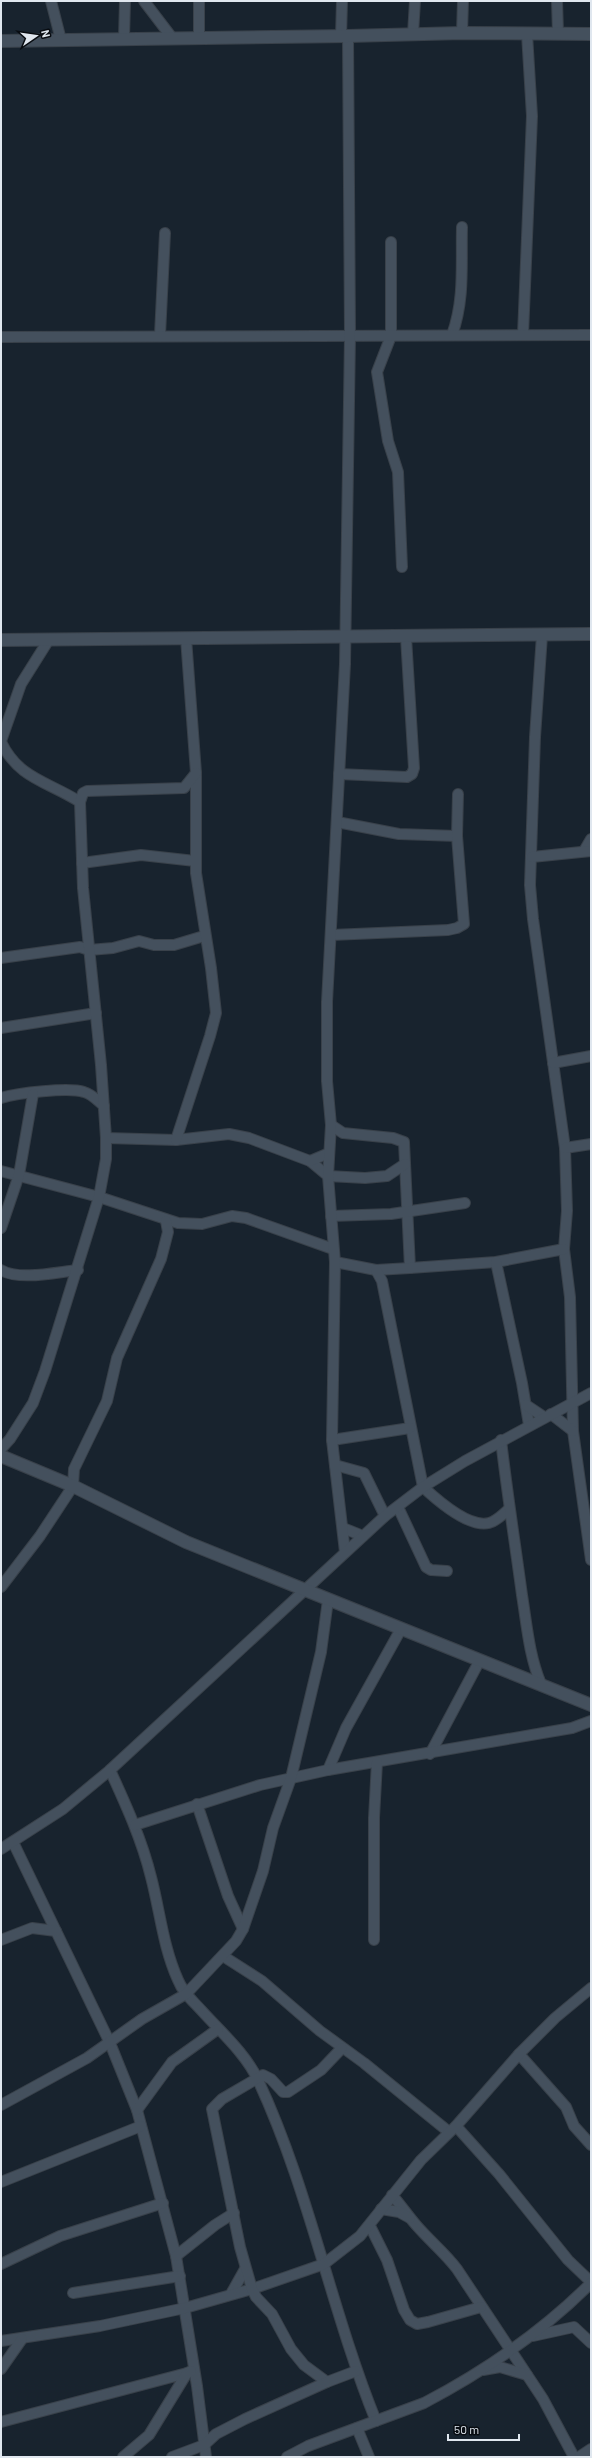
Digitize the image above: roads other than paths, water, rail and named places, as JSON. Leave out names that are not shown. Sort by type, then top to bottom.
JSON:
[{"type":"street","points":[[51,1],[61,40]]},
{"type":"street","points":[[124,1],[124,38]]},
{"type":"street","points":[[144,1],[173,39]]},
{"type":"street","points":[[199,1],[199,39]]},
{"type":"street","points":[[342,1],[350,336],[345,636],[326,1054],[331,1125],[328,1176],[334,1262],[332,1440],[345,1552]]},
{"type":"street","points":[[413,34],[415,1]]},
{"type":"street","points":[[462,33],[463,1]]},
{"type":"street","points":[[557,1],[558,33]]},
{"type":"street","points":[[1,40],[344,37],[462,33],[591,34]]},
{"type":"street","points":[[524,335],[532,116],[527,34]]},
{"type":"street","points":[[452,335],[460,313],[462,295],[462,227]]},
{"type":"street","points":[[160,335],[165,233]]},
{"type":"street","points":[[391,242],[391,336],[378,372],[388,441],[398,472],[402,567]]},
{"type":"street","points":[[1,337],[160,335],[591,335]]},
{"type":"street","points":[[1,640],[48,641],[186,638],[591,634]]},
{"type":"street","points":[[542,635],[536,719],[532,857],[533,919],[565,1148],[567,1211],[564,1249],[570,1297],[573,1431],[587,1500],[591,1560]]},
{"type":"street","points":[[339,774],[407,777],[412,774],[414,768],[406,637]]},
{"type":"street","points":[[176,1140],[216,1014],[212,975],[204,936],[195,861],[196,773],[186,638]]},
{"type":"street","points":[[48,641],[21,684],[1,741],[9,758],[21,770],[80,802]]},
{"type":"street","points":[[1,1449],[22,1420],[36,1396],[78,1270],[99,1197],[106,1159],[104,1106],[82,863],[80,802],[83,794],[87,791],[184,788],[196,773]]},
{"type":"street","points":[[331,935],[448,930],[460,927],[465,919],[457,836],[458,794]]},
{"type":"street","points":[[337,822],[399,834],[457,836]]},
{"type":"street","points":[[532,857],[587,851],[591,839]]},
{"type":"street","points":[[82,863],[141,855],[195,861]]},
{"type":"street","points":[[1,958],[80,947],[89,950],[113,948],[139,941],[154,945],[174,945],[204,936]]},
{"type":"street","points":[[1,1028],[96,1013]]},
{"type":"street","points":[[553,1063],[591,1056]]},
{"type":"street","points":[[1,1098],[78,1090],[90,1095],[104,1106]]},
{"type":"street","points":[[1,1228],[19,1175],[33,1094]]},
{"type":"street","points":[[331,1125],[343,1133],[399,1139],[404,1142],[410,1268]]},
{"type":"street","points":[[330,1141],[343,1133]]},
{"type":"street","points":[[106,1138],[176,1140],[229,1134],[249,1138],[310,1161],[328,1176],[365,1178],[387,1176],[405,1164]]},
{"type":"street","points":[[565,1148],[591,1144]]},
{"type":"street","points":[[310,1161],[329,1153]]},
{"type":"street","points":[[1,1171],[99,1197],[178,1223],[202,1224],[232,1216],[246,1218],[333,1249]]},
{"type":"street","points":[[331,1216],[407,1211],[465,1203]]},
{"type":"street","points":[[1,1587],[40,1536],[73,1486],[74,1469],[107,1401],[117,1358],[150,1286],[168,1232],[166,1220]]},
{"type":"street","points":[[168,1232],[178,1223]]},
{"type":"street","points":[[334,1262],[381,1270],[496,1262],[564,1249]]},
{"type":"street","points":[[496,1262],[529,1425]]},
{"type":"street","points":[[1,1270],[7,1274],[20,1275],[78,1270]]},
{"type":"street","points":[[381,1270],[410,1428],[423,1487],[445,1506],[479,1523],[489,1523],[496,1520],[509,1508]]},
{"type":"street","points":[[1,1849],[63,1809],[110,1770],[303,1590],[385,1516],[423,1487],[502,1440],[591,1393]]},
{"type":"street","points":[[526,1405],[573,1431]]},
{"type":"street","points":[[332,1440],[410,1428]]},
{"type":"street","points":[[502,1440],[509,1508],[529,1646],[541,1684]]},
{"type":"street","points":[[1,1456],[73,1486],[186,1542],[591,1705]]},
{"type":"street","points":[[335,1465],[364,1473],[385,1516]]},
{"type":"street","points":[[398,1507],[426,1567],[431,1570],[447,1571]]},
{"type":"street","points":[[343,1528],[363,1536]]},
{"type":"street","points":[[1,2105],[87,2058],[142,2019],[186,1994],[223,1956],[243,1929],[263,1870],[273,1828],[292,1778],[321,1652],[328,1600]]},
{"type":"street","points":[[328,1770],[346,1728],[401,1629]]},
{"type":"street","points":[[430,1754],[480,1660]]},
{"type":"street","points":[[135,1825],[197,1804],[292,1778],[328,1770],[430,1754],[572,1728],[591,1721]]},
{"type":"street","points":[[374,1940],[374,1818],[377,1762]]},
{"type":"street","points":[[110,1770],[135,1825],[152,1878],[165,1942],[175,1973],[186,1994],[241,2055],[257,2078],[285,2148],[324,2264],[356,2371],[376,2421]]},
{"type":"street","points":[[197,1804],[228,1896],[243,1929]]},
{"type":"street","points":[[13,1842],[110,2043],[137,2110],[163,2203],[180,2276],[185,2308],[191,2371],[203,2426],[206,2457]]},
{"type":"street","points":[[1,1940],[32,1928],[56,1931]]},
{"type":"street","points":[[223,1956],[262,1981],[342,2048],[452,2129],[500,2174],[568,2260],[591,2282],[531,2336],[479,2370],[424,2403],[308,2446],[287,2457]]},
{"type":"street","points":[[1,2341],[22,2339],[185,2308],[252,2289],[324,2264],[350,2245],[370,2226],[392,2195],[519,2054],[555,2018],[591,1988]]},
{"type":"street","points":[[137,2110],[172,2062],[218,2029]]},
{"type":"street","points":[[327,2382],[304,2365],[291,2349],[272,2314],[256,2297],[252,2289],[245,2269],[212,2109],[222,2099],[257,2078],[266,2075],[286,2093],[321,2070],[342,2048]]},
{"type":"street","points":[[519,2054],[566,2107],[574,2126],[591,2145]]},
{"type":"street","points":[[1,2182],[141,2126]]},
{"type":"street","points":[[392,2195],[404,2206],[410,2218]]},
{"type":"street","points":[[1,2264],[60,2236],[163,2203]]},
{"type":"street","points":[[381,2209],[399,2212],[410,2218],[448,2256],[481,2307],[511,2349],[550,2411],[574,2457]]},
{"type":"street","points":[[176,2256],[215,2224],[234,2213]]},
{"type":"street","points":[[370,2226],[387,2260],[404,2310],[410,2320],[417,2324],[428,2322],[481,2307]]},
{"type":"street","points":[[231,2294],[245,2269]]},
{"type":"street","points":[[73,2293],[180,2276]]},
{"type":"street","points":[[531,2336],[574,2327],[591,2343]]},
{"type":"street","points":[[1,2369],[22,2339]]},
{"type":"street","points":[[479,2370],[500,2367],[527,2375]]},
{"type":"street","points":[[1,2421],[191,2371]]},
{"type":"street","points":[[124,2457],[149,2435],[191,2371]]},
{"type":"street","points":[[172,2457],[204,2445],[216,2434],[327,2382],[356,2371]]},
{"type":"street","points":[[203,2426],[216,2434]]},
{"type":"street","points":[[357,2428],[370,2457]]},
{"type":"street","points":[[579,2457],[591,2449]]}]
